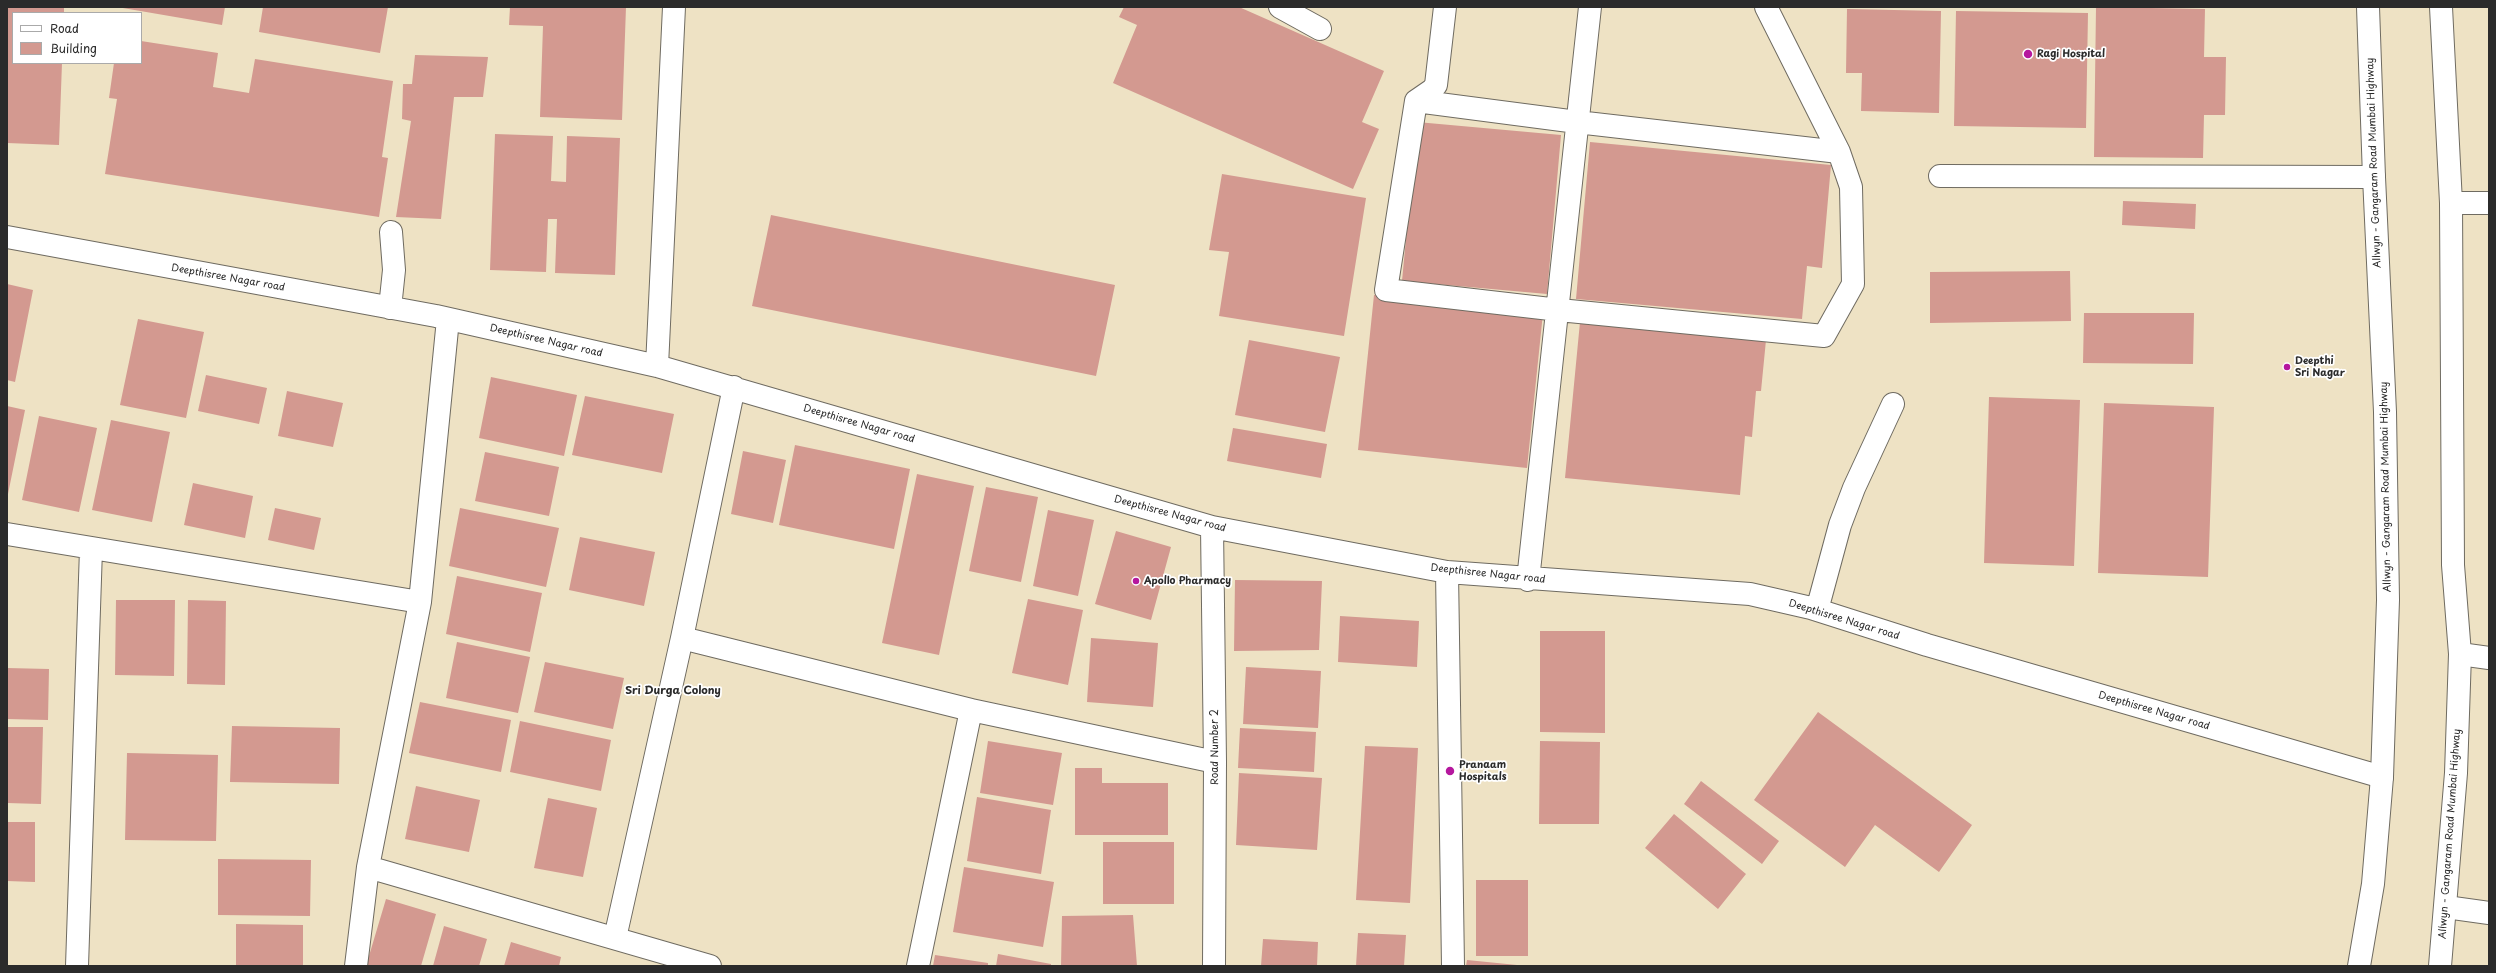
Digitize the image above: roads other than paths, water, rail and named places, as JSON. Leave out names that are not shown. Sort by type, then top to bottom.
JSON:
[{"type":"main road","points":[[657,366],[674,7]]},
{"type":"main road","points":[[1280,7],[1320,29]]},
{"type":"main road","points":[[1444,7],[1436,84],[1432,90],[1416,100],[1386,290],[1558,310],[1824,336],[1853,284],[1851,187],[1839,152],[1766,7]]},
{"type":"main road","points":[[1528,580],[1590,7]]},
{"type":"main road","name":"Allwyn - Gangaram Road Mumbai Highway","points":[[2359,966],[2373,884],[2382,777],[2388,600],[2385,412],[2368,7]]},
{"type":"main road","name":"Allwyn - Gangaram Road Mumbai Highway","points":[[2440,966],[2456,773],[2460,654],[2453,565],[2451,204],[2441,7]]},
{"type":"main road","points":[[1416,100],[1577,122],[1839,152]]},
{"type":"main road","points":[[1940,176],[2374,177]]},
{"type":"main road","points":[[2451,204],[2489,203]]},
{"type":"main road","points":[[390,308],[394,270],[391,232]]},
{"type":"main road","name":"Deepthisree Nagar road","points":[[7,237],[448,319],[657,366],[734,387],[1212,527],[1447,572],[1528,580],[1626,584],[1750,594],[1814,609],[1927,645],[2382,777]]},
{"type":"main road","points":[[356,966],[368,867],[420,602],[448,319]]},
{"type":"main road","points":[[615,938],[682,638],[734,387]]},
{"type":"main road","points":[[1814,609],[1840,526],[1854,488],[1893,404]]},
{"type":"main road","name":"Road Number 2","points":[[1212,527],[1215,762],[1214,966]]},
{"type":"main road","points":[[7,534],[420,602]]},
{"type":"main road","points":[[77,966],[91,548]]},
{"type":"main road","points":[[1447,572],[1453,966]]},
{"type":"main road","points":[[682,638],[972,710],[1215,762]]},
{"type":"main road","points":[[2460,654],[2489,658]]},
{"type":"main road","points":[[918,966],[972,710]]},
{"type":"main road","points":[[368,867],[710,966]]},
{"type":"main road","points":[[2446,907],[2489,913]]},
{"type":"place","name":"Ragi Hospital","points":[[2028,54]]},
{"type":"place","name":"Deepthi Sri Nagar","points":[[2287,367]]},
{"type":"place","name":"Apollo Pharmacy","points":[[1136,581]]},
{"type":"place","name":"Pranaam Hospitals","points":[[1450,771]]},
{"type":"district","name":"Sri Durga Colony","points":[[673,691]]}]
